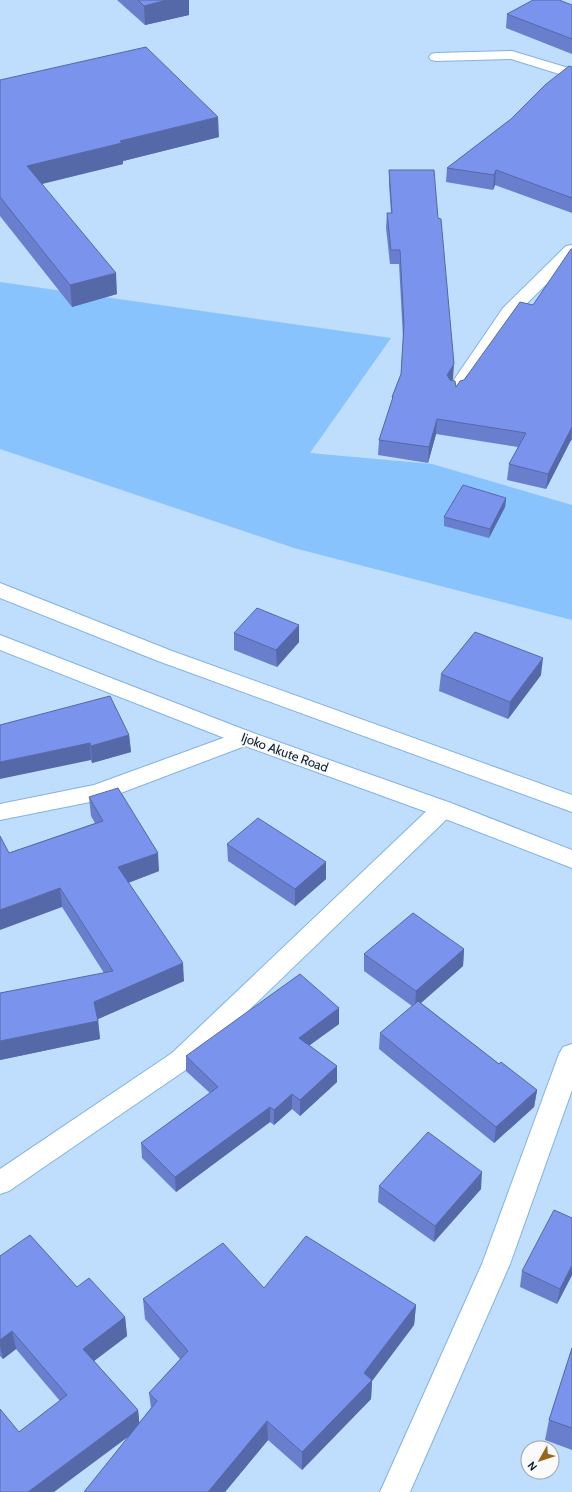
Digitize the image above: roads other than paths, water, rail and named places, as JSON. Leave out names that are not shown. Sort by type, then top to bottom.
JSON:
[{"type":"street","points":[[436,57],[512,55],[572,74]]},
{"type":"street","points":[[456,390],[509,312],[572,250]]},
{"type":"street","points":[[0,590],[165,656],[572,804]]},
{"type":"street","name":"Ijoko Akute Road","points":[[0,642],[245,738],[443,809],[572,858]]},
{"type":"street","points":[[0,812],[97,793],[245,738]]},
{"type":"street","points":[[0,1183],[181,1060],[443,809]]},
{"type":"street","points":[[395,1492],[496,1264],[572,1054]]}]
